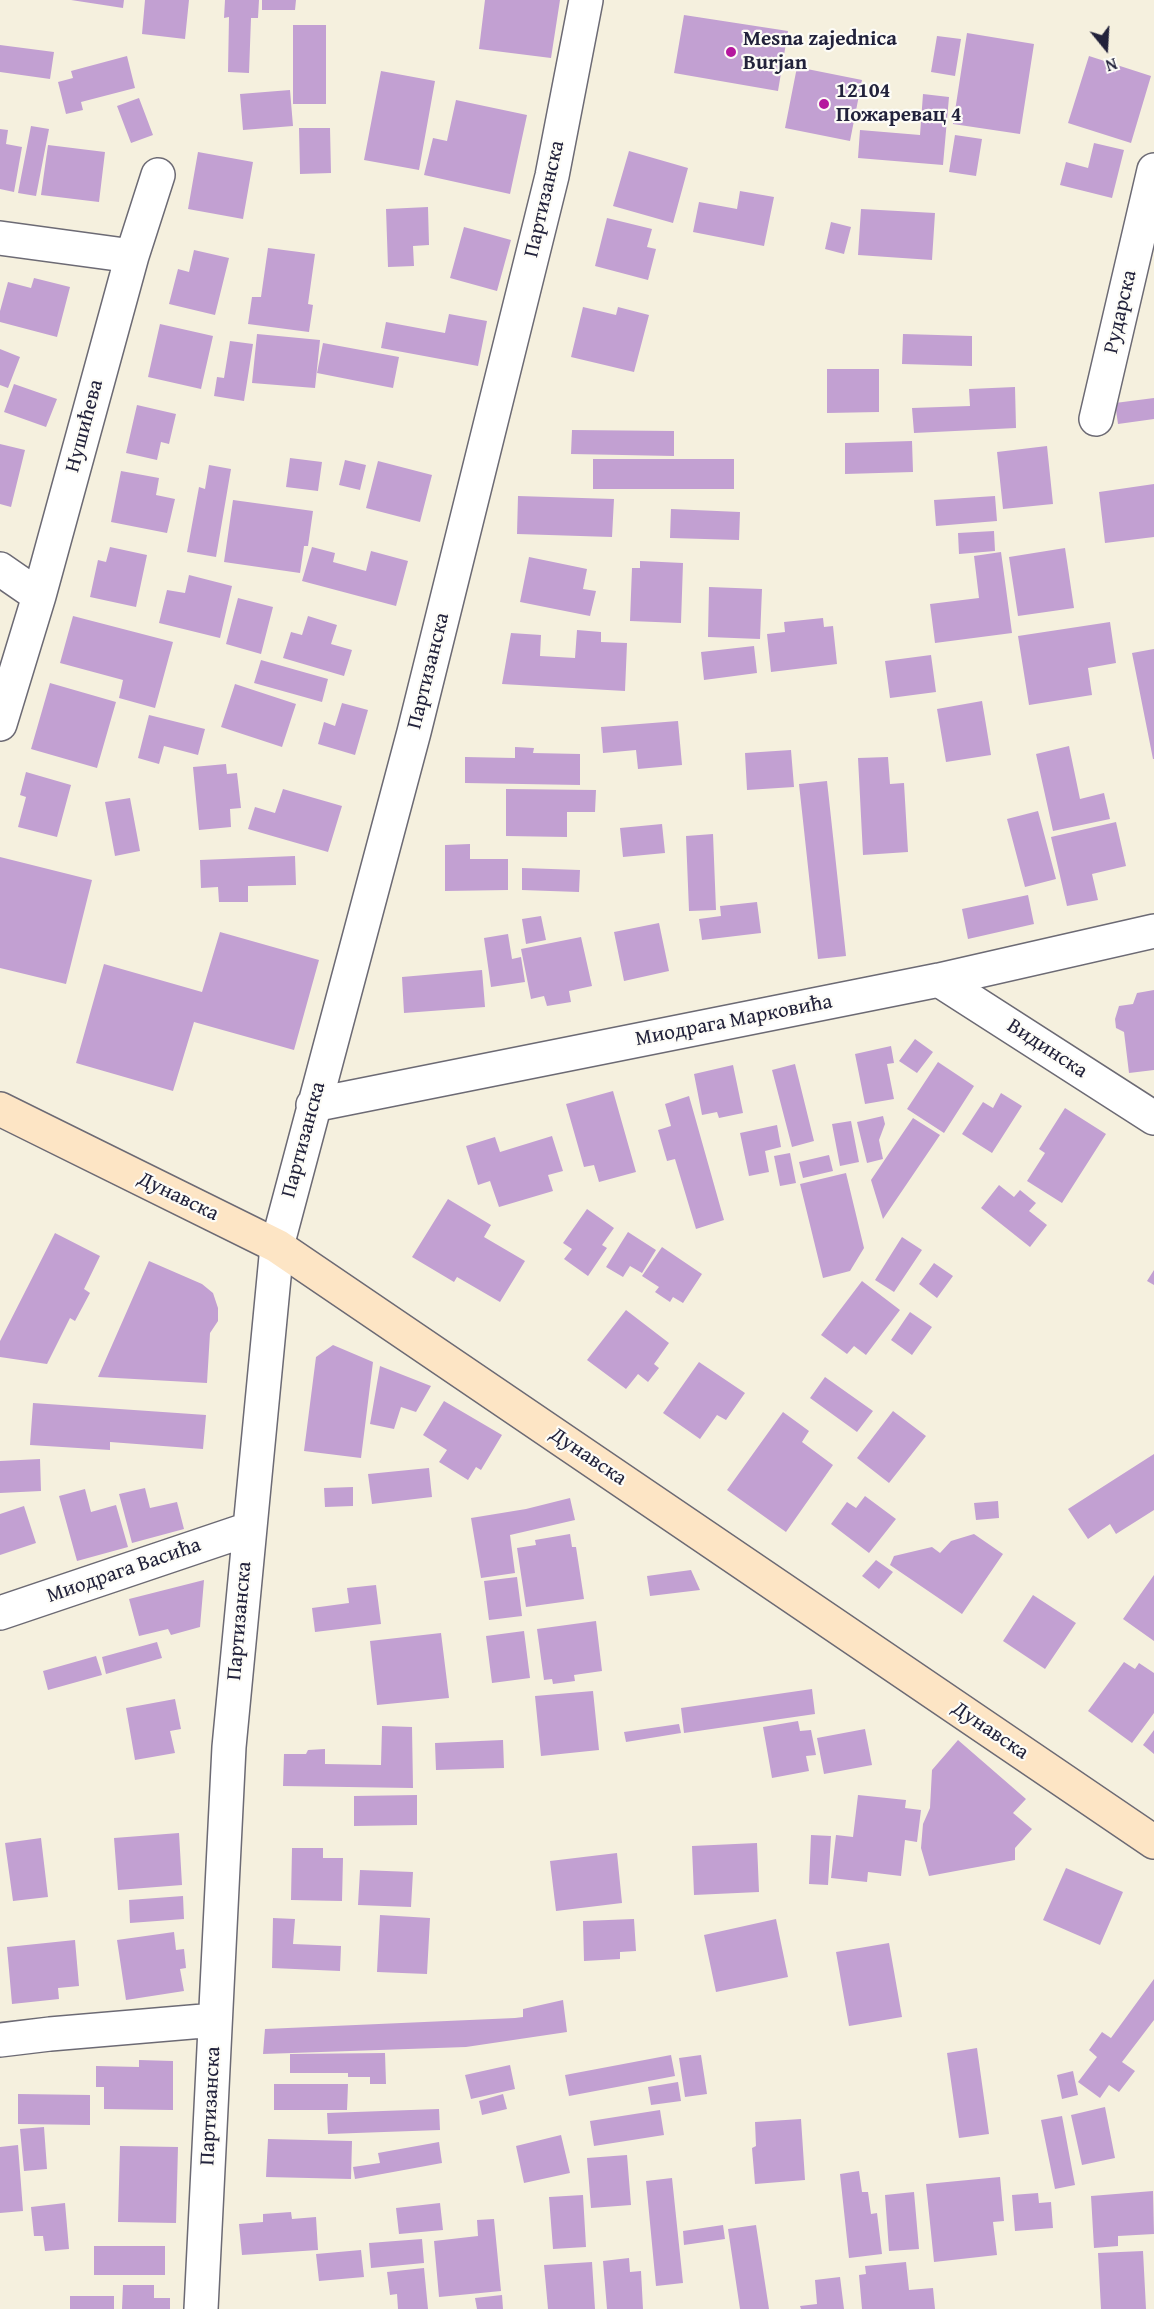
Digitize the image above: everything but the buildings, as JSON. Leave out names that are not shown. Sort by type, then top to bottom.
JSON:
[{"type":"street","name":"Партизанска","points":[[201,2309],[229,1747],[277,1246],[414,732],[549,187],[586,0]]},
{"type":"street","name":"Рударска","points":[[1096,419],[1154,170]]},
{"type":"street","name":"Нушићева","points":[[0,724],[39,596],[132,256],[158,175]]},
{"type":"street","points":[[0,238],[132,256]]},
{"type":"street","points":[[0,569],[39,596]]},
{"type":"street","name":"Миодрага Марковића","points":[[313,1105],[939,980],[1154,931]]},
{"type":"street","name":"Видинска","points":[[939,980],[1154,1118]]},
{"type":"street","name":"Дунавска","points":[[0,1109],[277,1246],[1154,1842]]},
{"type":"street","name":"Миодрага Васића","points":[[0,1613],[249,1529]]},
{"type":"street","points":[[0,2040],[215,2020]]},
{"type":"place","name":"Mesna zajednica Burjan","points":[[731,52]]},
{"type":"place","name":"12104 Пожаревац 4","points":[[824,104]]}]
